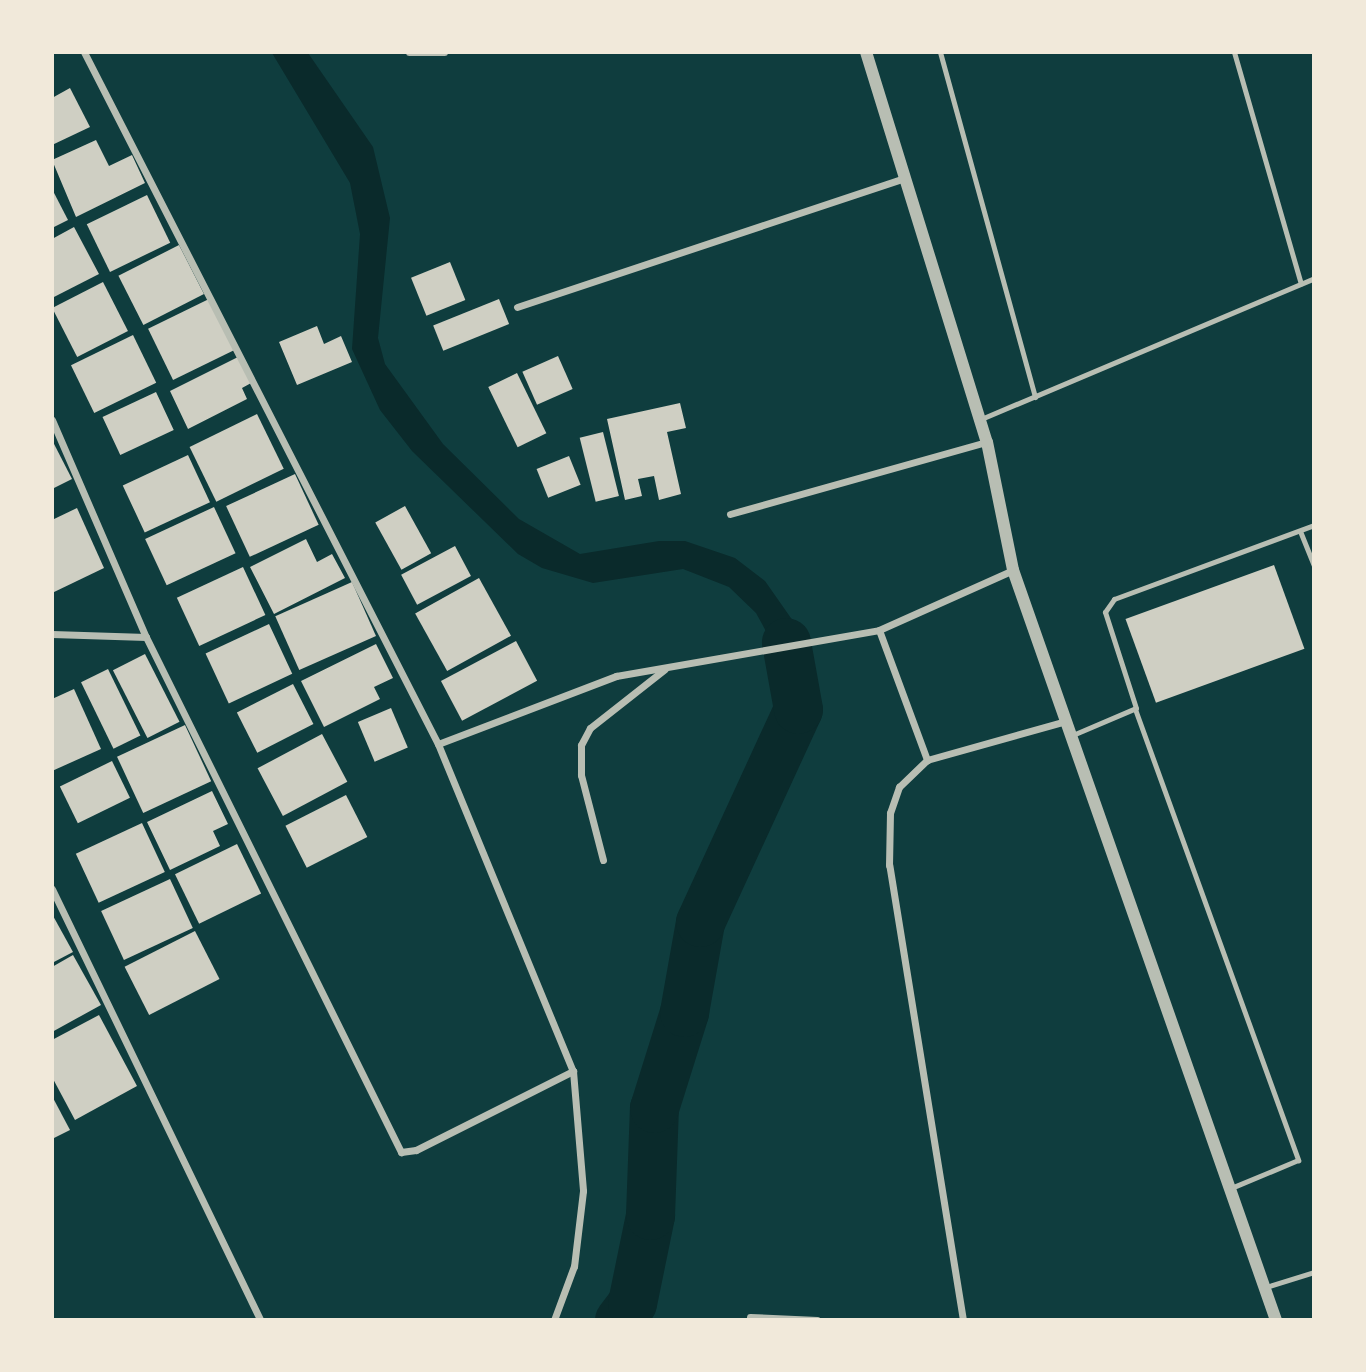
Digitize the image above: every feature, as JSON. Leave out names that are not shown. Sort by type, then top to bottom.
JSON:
[{"type":"street","points":[[84,52],[438,744],[573,1070],[583,1191],[574,1266],[554,1320]]},
{"type":"street","points":[[409,52],[444,52]]},
{"type":"street","points":[[866,52],[987,442],[1013,570],[1070,719],[1276,1320]]},
{"type":"street","points":[[517,307],[905,178]]},
{"type":"street","points":[[52,420],[146,637],[401,1152],[416,1150],[573,1070]]},
{"type":"street","points":[[730,514],[987,442]]},
{"type":"street","points":[[438,744],[616,676],[878,630],[1013,570]]},
{"type":"street","points":[[878,630],[927,760]]},
{"type":"street","points":[[52,634],[146,637]]},
{"type":"street","points":[[603,860],[581,775],[581,745],[598,721],[668,666]]},
{"type":"street","points":[[964,1320],[889,865],[890,813],[899,787],[927,760],[1070,719]]},
{"type":"street","points":[[52,889],[260,1320]]},
{"type":"street","points":[[750,1317],[817,1320]]},
{"type":"lane","points":[[940,52],[1035,397]]},
{"type":"lane","points":[[1234,52],[1301,284]]},
{"type":"lane","points":[[979,420],[1314,278]]},
{"type":"lane","points":[[1231,1188],[1298,1160],[1135,709],[1105,612],[1114,599],[1314,525]]},
{"type":"lane","points":[[1300,531],[1314,566]]},
{"type":"lane","points":[[1075,734],[1135,709]]},
{"type":"lane","points":[[1266,1287],[1314,1272]]},
{"type":"water","points":[[272,53],[308,53],[373,147],[390,218],[378,338],[385,364],[443,444],[519,519],[580,554],[659,541],[685,541],[735,558],[765,581],[793,621],[806,660],[807,709],[788,709],[773,644],[756,613],[729,587],[683,569],[593,583],[542,568],[518,554],[412,451],[380,410],[352,349],[360,234],[350,183]]},
{"type":"building","points":[[70,88],[90,127],[52,145],[52,98]]},
{"type":"building","points":[[96,140],[109,166],[132,155],[145,183],[76,217],[52,160]]},
{"type":"building","points":[[52,189],[68,220],[52,228]]},
{"type":"building","points":[[147,195],[170,243],[110,272],[87,224]]},
{"type":"building","points":[[74,227],[99,274],[52,298],[52,239]]},
{"type":"building","points":[[179,245],[204,294],[143,325],[118,276]]},
{"type":"building","points":[[450,262],[465,300],[426,316],[411,278]]},
{"type":"building","points":[[103,282],[128,331],[77,357],[52,308]]},
{"type":"building","points":[[211,298],[236,349],[173,380],[148,329]]},
{"type":"building","points":[[499,299],[509,324],[443,351],[433,326]]},
{"type":"building","points":[[317,326],[324,344],[341,336],[352,362],[297,385],[279,342]]},
{"type":"building","points":[[133,335],[156,383],[94,413],[71,365]]},
{"type":"building","points":[[240,356],[253,382],[242,388],[247,399],[188,429],[170,391]]},
{"type":"building","points":[[558,356],[573,389],[537,405],[522,372]]},
{"type":"building","points":[[517,373],[546,433],[518,447],[488,387]]},
{"type":"building","points":[[156,392],[174,430],[120,455],[103,417]]},
{"type":"building","points":[[680,403],[686,428],[667,432],[681,494],[659,500],[654,476],[638,479],[642,496],[625,500],[607,419]]},
{"type":"building","points":[[257,414],[284,469],[216,502],[190,447]]},
{"type":"building","points":[[603,432],[619,496],[596,502],[580,438]]},
{"type":"building","points":[[52,440],[72,479],[52,489]]},
{"type":"building","points":[[188,455],[210,502],[145,533],[123,485]]},
{"type":"building","points":[[569,456],[581,485],[548,498],[537,469]]},
{"type":"building","points":[[295,474],[319,525],[250,557],[226,506]]},
{"type":"building","points":[[405,506],[431,553],[401,570],[375,522]]},
{"type":"building","points":[[214,507],[236,553],[167,585],[145,539]]},
{"type":"building","points":[[77,508],[104,568],[52,593],[52,520]]},
{"type":"building","points":[[306,539],[317,562],[332,554],[345,578],[274,614],[250,567]]},
{"type":"building","points":[[455,546],[471,576],[417,605],[401,575]]},
{"type":"building","points":[[1274,565],[1304,649],[1156,703],[1126,619]]},
{"type":"building","points":[[243,567],[265,615],[199,646],[177,598]]},
{"type":"building","points":[[479,578],[511,636],[447,671],[415,613]]},
{"type":"building","points":[[352,582],[376,636],[299,670],[275,616]]},
{"type":"building","points":[[269,624],[292,674],[229,703],[206,654]]},
{"type":"building","points":[[516,641],[537,681],[462,721],[441,681]]},
{"type":"building","points":[[376,644],[393,678],[374,687],[380,699],[324,727],[301,681]]},
{"type":"building","points":[[145,654],[180,722],[147,738],[113,670]]},
{"type":"building","points":[[108,669],[140,736],[113,749],[81,682]]},
{"type":"building","points":[[293,684],[313,724],[257,753],[237,713]]},
{"type":"building","points":[[74,689],[101,749],[52,771],[52,699]]},
{"type":"building","points":[[391,708],[408,748],[375,762],[358,722]]},
{"type":"building","points":[[185,725],[211,781],[143,813],[117,757]]},
{"type":"building","points":[[322,734],[347,782],[283,816],[258,768]]},
{"type":"building","points":[[112,761],[130,798],[78,823],[60,786]]},
{"type":"building","points":[[212,791],[228,824],[213,831],[220,846],[170,870],[147,822]]},
{"type":"building","points":[[346,795],[367,837],[307,868],[285,826]]},
{"type":"building","points":[[142,823],[165,872],[99,903],[76,854]]},
{"type":"building","points":[[237,844],[261,893],[199,924],[175,874]]},
{"type":"building","points":[[170,879],[193,928],[124,960],[101,911]]},
{"type":"building","points":[[52,914],[73,952],[52,963]]},
{"type":"building","points":[[195,931],[220,979],[149,1015],[125,967]]},
{"type":"building","points":[[73,955],[101,1005],[52,1032],[52,967]]},
{"type":"building","points":[[99,1015],[137,1086],[75,1120],[52,1077],[52,1040]]},
{"type":"building","points":[[52,1096],[70,1130],[52,1139]]},
{"type":"waterway","points":[[619,1320],[632,1303],[650,1215],[654,1108],[684,1012],[700,922],[798,709],[786,642]]}]
